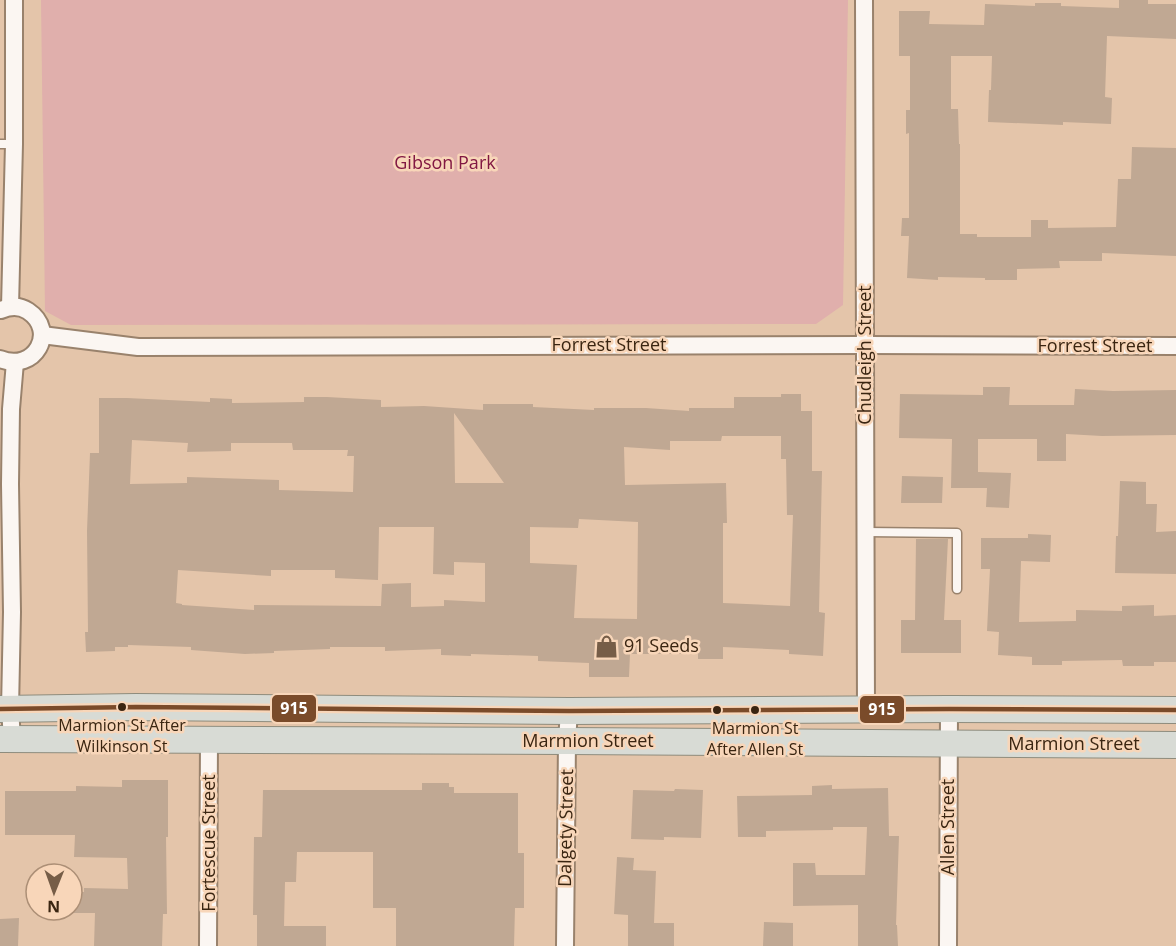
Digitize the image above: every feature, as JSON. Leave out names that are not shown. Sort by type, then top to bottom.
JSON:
[{"type":"main road","name":"Marmion Street","points":[[5,709],[136,707],[569,711],[1176,710]]},
{"type":"main road","name":"Marmion Street","points":[[6,739],[1176,745]]},
{"type":"street","points":[[6,739],[5,709],[12,612],[11,430],[8,361],[24,361],[31,357],[37,351],[42,335],[41,326],[31,313],[24,308],[5,308],[7,144],[14,0]]},
{"type":"street","name":"Chudleigh Street","points":[[864,0],[866,709]]},
{"type":"street","name":"Forrest Street","points":[[42,335],[138,346],[1176,346]]},
{"type":"street","name":"Allen Street","points":[[948,946],[949,709]]},
{"type":"street","name":"Dalgety Street","points":[[565,946],[569,711]]},
{"type":"street","name":"Fortescue Street","points":[[208,946],[209,739]]},
{"type":"lane","points":[[866,532],[957,533],[957,589]]},
{"type":"green space","name":"Gibson Park","points":[[41,0],[848,0],[843,305],[816,324],[71,325],[45,311]]},
{"type":"building","points":[[1119,0],[1148,0],[1148,4],[1176,4],[1176,39],[1107,36],[1105,97],[1112,98],[1111,124],[988,122],[992,56],[951,56],[951,109],[958,109],[960,144],[960,234],[977,234],[977,237],[1031,237],[1031,220],[1048,220],[1048,228],[1116,227],[1118,179],[1131,179],[1132,147],[1176,148],[1176,256],[1102,253],[1102,261],[1059,261],[1060,268],[1017,269],[1017,280],[907,278],[909,236],[901,236],[902,218],[909,218],[909,133],[906,134],[906,110],[910,110],[910,56],[899,56],[899,11],[930,11],[929,24],[984,25],[985,4],[1035,6],[1035,3],[1061,3],[1061,6],[1119,8]]},
{"type":"building","points":[[983,387],[1010,387],[1009,405],[1074,405],[1075,389],[1176,390],[1176,435],[1066,434],[1066,461],[1037,461],[1037,439],[978,439],[978,472],[1011,473],[1009,508],[986,507],[987,488],[951,488],[952,439],[899,438],[900,394],[983,395]]},
{"type":"building","points":[[781,394],[801,394],[801,411],[812,411],[812,471],[822,471],[819,612],[825,613],[823,656],[789,654],[789,650],[723,647],[723,659],[698,659],[698,654],[630,654],[629,677],[589,677],[589,663],[538,661],[538,656],[441,655],[441,649],[385,651],[385,647],[330,647],[330,649],[245,654],[191,650],[191,647],[128,645],[128,647],[115,647],[115,651],[86,652],[90,453],[99,453],[99,398],[210,402],[210,398],[232,399],[232,403],[304,402],[304,397],[327,397],[381,400],[381,407],[424,406],[483,410],[483,404],[533,404],[533,407],[594,410],[594,408],[646,408],[689,411],[689,408],[734,408],[734,397],[781,397]],"holes":[[[454,413],[504,483],[455,483]],[[722,436],[781,436],[781,459],[786,459],[787,515],[793,515],[790,606],[723,603],[723,523],[727,523],[726,483],[625,485],[624,447],[670,450],[670,441],[721,441]],[[132,440],[188,443],[187,452],[231,451],[231,443],[292,443],[293,450],[348,450],[347,456],[354,456],[353,492],[279,490],[279,480],[187,477],[187,483],[130,484]],[[579,519],[638,522],[637,619],[574,618],[577,565],[530,563],[530,527],[578,528]],[[379,527],[434,527],[433,574],[454,575],[454,562],[485,563],[485,602],[444,600],[444,606],[411,607],[411,583],[382,584],[381,606],[254,605],[254,610],[176,603],[178,570],[271,576],[271,570],[335,570],[335,578],[378,580]]]},
{"type":"building","points":[[902,476],[943,477],[942,503],[901,503]]},
{"type":"building","points":[[1120,481],[1146,482],[1146,504],[1157,504],[1156,532],[1176,531],[1176,574],[1115,573]]},
{"type":"building","points":[[1028,534],[1051,535],[1050,562],[1021,561],[1019,622],[1076,621],[1076,610],[1122,611],[1122,606],[1154,605],[1154,616],[1176,615],[1176,662],[1154,662],[1154,666],[1123,666],[1122,660],[1062,661],[1062,665],[1032,665],[1032,657],[998,655],[999,632],[987,631],[990,569],[981,569],[981,538],[1028,538]]},
{"type":"building","points":[[916,539],[948,539],[944,620],[961,620],[961,653],[901,653],[901,620],[915,620]]},
{"type":"building","points":[[122,780],[168,780],[167,914],[163,914],[162,946],[94,946],[95,913],[84,913],[84,888],[128,889],[127,858],[74,857],[75,835],[5,835],[5,791],[76,791],[76,786],[122,787]]},
{"type":"building","points":[[422,783],[449,783],[449,787],[454,787],[454,793],[518,793],[518,853],[524,853],[524,908],[515,908],[514,946],[396,946],[396,908],[373,908],[373,852],[297,852],[296,882],[285,882],[284,926],[326,926],[326,946],[257,946],[257,915],[253,915],[254,837],[262,837],[263,790],[422,790]]},
{"type":"building","points":[[832,785],[832,789],[888,788],[889,836],[899,836],[896,925],[898,946],[858,946],[858,905],[793,906],[793,863],[815,863],[816,875],[865,875],[867,827],[766,831],[766,837],[738,837],[737,796],[812,795],[812,786]]},
{"type":"building","points":[[675,789],[703,790],[701,838],[631,839],[633,790],[674,791]]},
{"type":"building","points":[[617,857],[634,858],[633,870],[656,871],[654,923],[674,923],[674,946],[628,946],[628,915],[614,914]]},
{"type":"building","points":[[19,918],[18,946],[0,946],[0,919]]},
{"type":"building","points":[[764,922],[793,923],[793,946],[763,946]]},
{"type":"transit line","name":"915","points":[[0,709],[136,707],[569,711],[1176,710]]},
{"type":"place","name":"91 Seeds","points":[[606,646]]},
{"type":"place","name":"Marmion St After Wilkinson St","points":[[122,707]]},
{"type":"place","name":"Marmion St After Allen St","points":[[755,710]]}]
